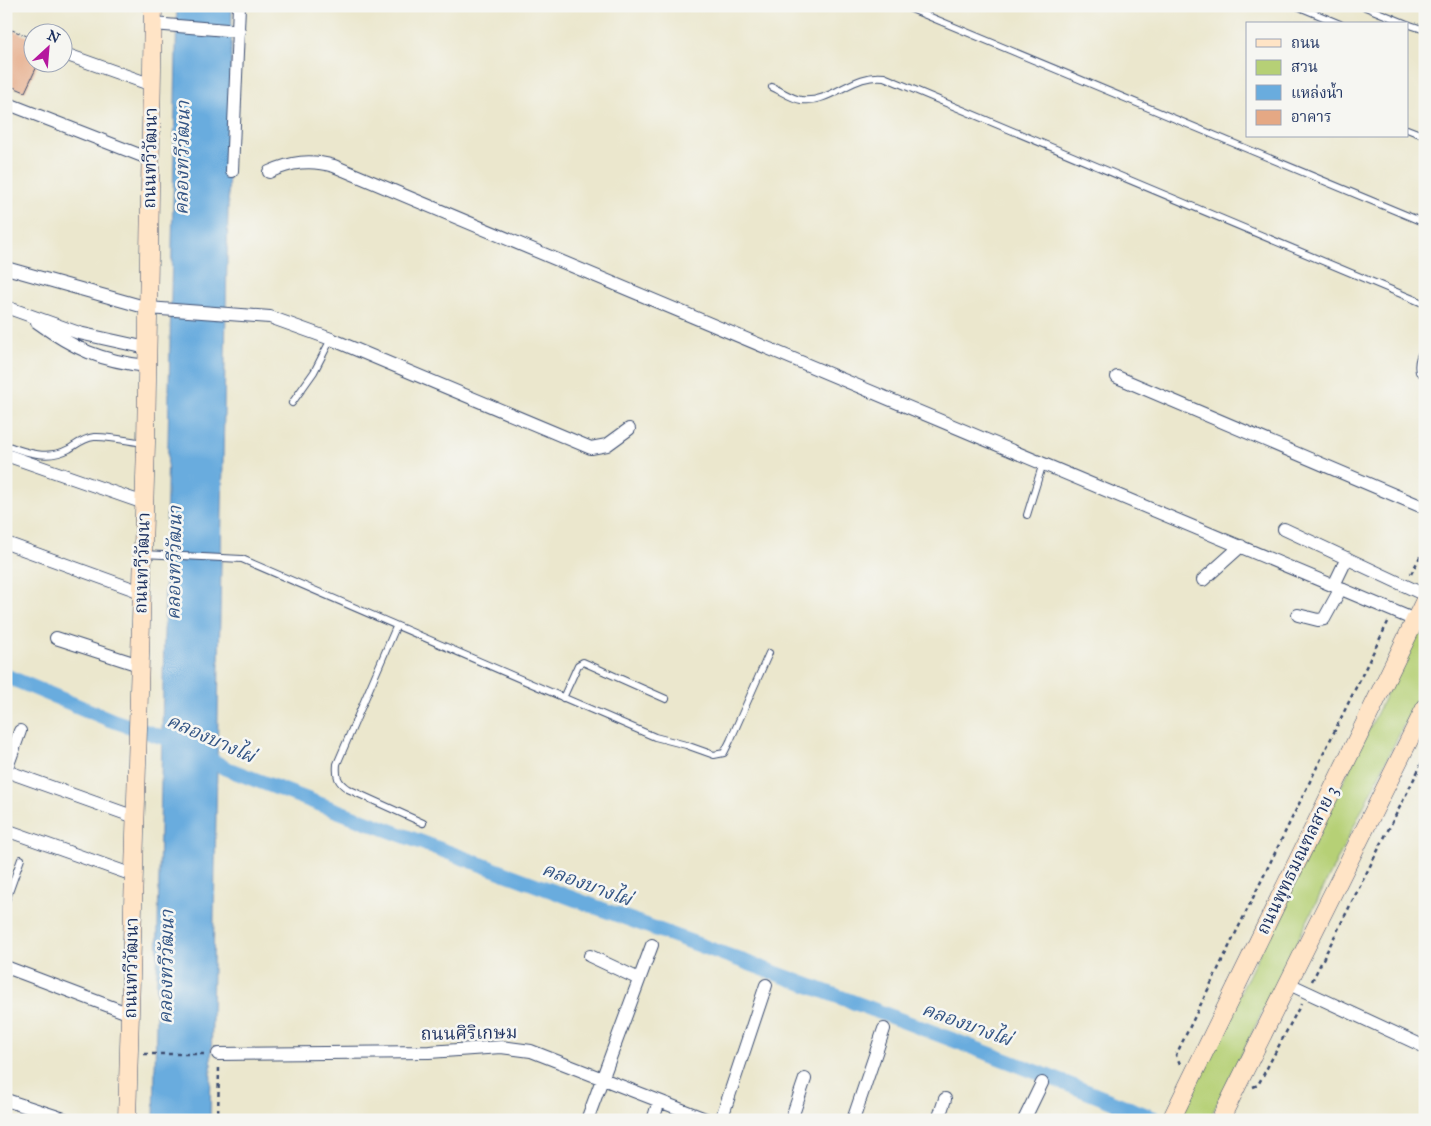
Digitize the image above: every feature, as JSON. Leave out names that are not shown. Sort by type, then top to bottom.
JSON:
[{"type":"main road","name":"ถนนทวีวัฒนา","points":[[127,1120],[134,817],[146,443],[152,6]]},
{"type":"main road","name":"ถนนพุทธมณฑลสาย 3","points":[[1171,1120],[1188,1065],[1425,600]]},
{"type":"main road","points":[[1220,1120],[1241,1088],[1287,983],[1425,708]]},
{"type":"street","points":[[232,171],[239,6]]},
{"type":"street","points":[[153,24],[237,31]]},
{"type":"street","points":[[72,57],[152,85]]},
{"type":"street","points":[[6,103],[150,160]]},
{"type":"street","points":[[269,172],[302,161],[318,161],[334,166],[1338,586],[1415,620]]},
{"type":"street","points":[[6,268],[148,308],[254,314],[270,317],[331,339],[591,448],[607,445],[629,428]]},
{"type":"street","points":[[6,308],[111,341],[147,348]]},
{"type":"street","points":[[28,316],[59,338],[96,357],[115,363],[147,366]]},
{"type":"street","points":[[1117,377],[1425,508]]},
{"type":"street","points":[[6,455],[144,503]]},
{"type":"street","points":[[1284,530],[1425,595]]},
{"type":"street","points":[[6,543],[141,592]]},
{"type":"street","points":[[1203,580],[1242,546]]},
{"type":"street","points":[[1298,615],[1318,620],[1324,619],[1347,558]]},
{"type":"street","points":[[56,638],[139,665]]},
{"type":"street","points":[[20,731],[6,771],[134,817]]},
{"type":"street","points":[[6,830],[133,875]]},
{"type":"street","points":[[587,1120],[652,945]]},
{"type":"street","points":[[590,956],[639,979]]},
{"type":"street","points":[[6,968],[130,1014]]},
{"type":"street","points":[[1287,983],[1425,1047]]},
{"type":"street","points":[[721,1120],[766,985]]},
{"type":"street","points":[[853,1120],[884,1030]]},
{"type":"street","name":"ถนนศิริเกษม","points":[[219,1054],[429,1052],[515,1047],[531,1051],[708,1120]]},
{"type":"street","points":[[790,1120],[806,1079]]},
{"type":"street","points":[[1024,1120],[1042,1083]]},
{"type":"street","points":[[938,1120],[945,1099]]},
{"type":"street","points":[[6,1100],[67,1120]]},
{"type":"street","points":[[653,1120],[660,1101]]},
{"type":"lane","points":[[904,6],[1425,222]]},
{"type":"lane","points":[[1297,6],[1335,22]]},
{"type":"lane","points":[[1364,6],[1402,22]]},
{"type":"lane","points":[[1408,24],[1425,30]]},
{"type":"lane","points":[[772,87],[800,100],[811,100],[851,82],[874,76],[884,77],[1425,304]]},
{"type":"lane","points":[[1408,129],[1425,136]]},
{"type":"lane","points":[[292,404],[314,372],[331,339]]},
{"type":"lane","points":[[1425,348],[1419,357],[1418,367],[1419,372],[1425,376]]},
{"type":"lane","points":[[6,444],[35,454],[52,455],[68,450],[82,440],[94,437],[146,443]]},
{"type":"lane","points":[[1027,515],[1043,463]]},
{"type":"lane","points":[[142,554],[242,559],[655,738],[720,755],[730,741],[769,653]]},
{"type":"lane","points":[[396,627],[338,764],[337,778],[340,784],[348,789],[423,823]]},
{"type":"lane","points":[[563,698],[578,666],[583,662],[666,699]]},
{"type":"lane","points":[[6,901],[20,858]]},
{"type":"path","points":[[1406,586],[1425,546]]},
{"type":"path","points":[[1188,1065],[1176,1055],[1393,611]]},
{"type":"path","points":[[1241,1088],[1258,1085],[1425,758]]},
{"type":"path","points":[[148,1054],[219,1054],[218,1120]]},
{"type":"green space","points":[[1425,615],[1425,682],[1209,1120],[1199,1120],[1182,1112]]},
{"type":"water","name":"คลองทวีวัฒนา","points":[[177,6],[232,6],[210,1120],[154,1120]]},
{"type":"building","points":[[12,30],[22,34],[22,72],[34,72],[25,92],[6,84],[6,46]]},
{"type":"waterway","name":"คลองบางไผ่","points":[[6,676],[111,720],[180,743]]},
{"type":"waterway","name":"คลองบางไผ่","points":[[200,753],[225,768],[926,1030],[1158,1120]]}]
